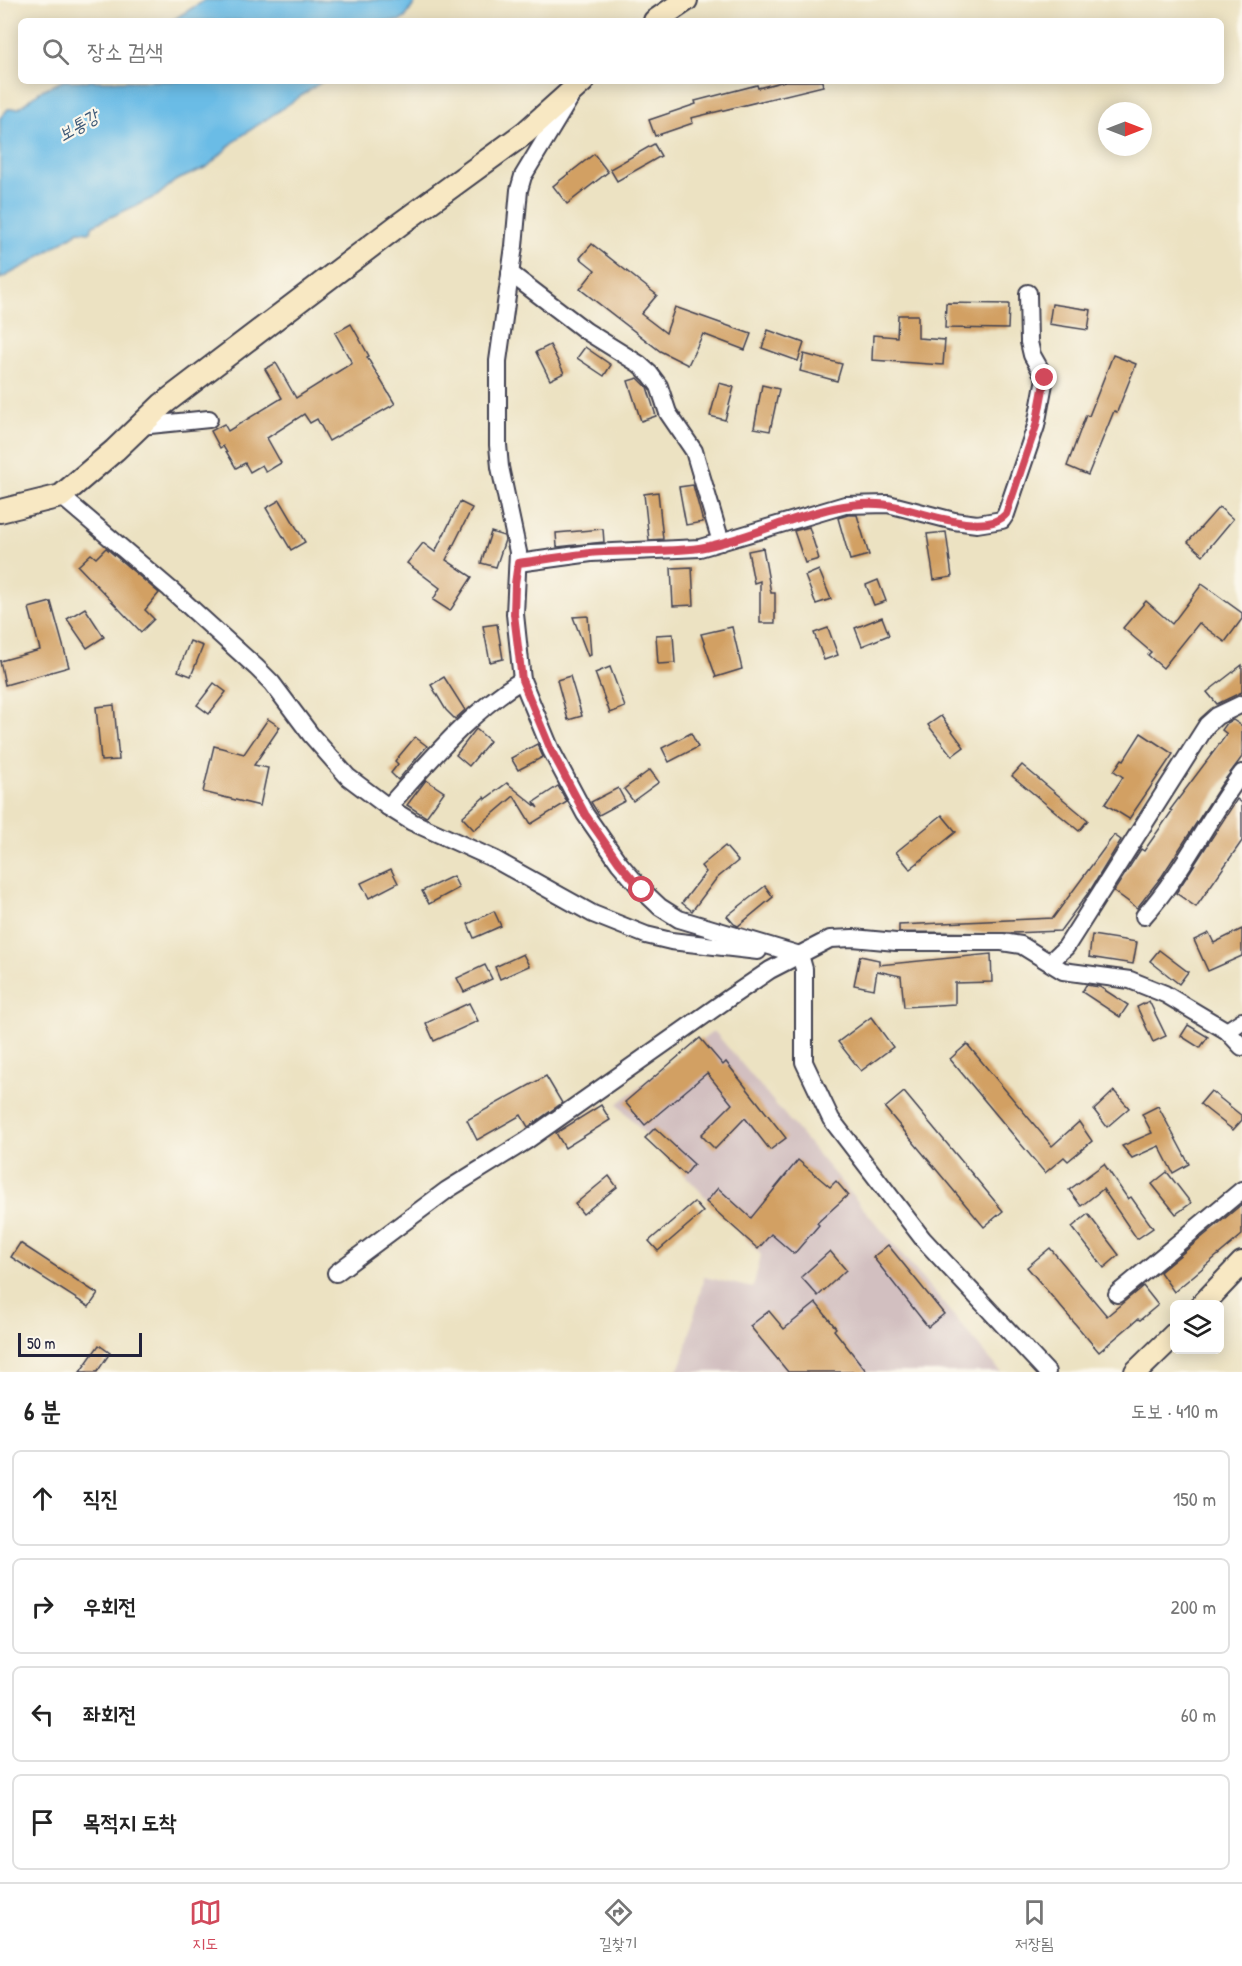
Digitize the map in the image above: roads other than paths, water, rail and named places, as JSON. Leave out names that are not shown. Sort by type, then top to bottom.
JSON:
[{"type":"main road","points":[[659,18],[686,0]]},
{"type":"main road","points":[[0,511],[61,496],[163,404],[400,224],[526,132],[579,84]]},
{"type":"main road","points":[[1208,1300],[1241,1266]]},
{"type":"main road","points":[[1136,1372],[1170,1339]]},
{"type":"street","points":[[579,84],[523,176],[519,190],[498,361],[498,445],[500,467],[515,533],[518,563],[514,614],[522,680],[551,750],[585,814],[619,863],[642,890],[660,907],[679,919],[800,955]]},
{"type":"street","points":[[510,273],[586,331],[639,364],[650,374],[659,386],[668,413],[694,451],[721,542]]},
{"type":"street","points":[[518,563],[591,553],[700,548],[845,505],[888,504],[954,521],[977,524],[1002,520],[1036,426],[1045,378],[1032,355],[1029,342],[1028,292]]},
{"type":"street","points":[[140,426],[209,419]]},
{"type":"street","points":[[61,496],[170,588],[257,668],[272,683],[311,735],[348,777],[412,822],[494,859],[592,914],[646,935],[717,947],[800,955]]},
{"type":"street","points":[[388,807],[446,742],[502,692],[522,680]]},
{"type":"street","points":[[1050,962],[1066,947],[1207,725],[1217,716],[1242,704]]},
{"type":"street","points":[[1144,916],[1162,897],[1221,800],[1242,773]]},
{"type":"street","points":[[336,1273],[447,1190],[526,1141],[770,970],[830,939],[853,938],[896,942],[1002,942],[1021,945],[1063,971],[1130,980],[1165,994],[1227,1031],[1242,1047]]},
{"type":"street","points":[[800,955],[804,969],[804,1062],[831,1119],[923,1239],[1047,1372]]},
{"type":"street","points":[[1227,1031],[1242,1021]]},
{"type":"street","points":[[1117,1294],[1242,1190]]},
{"type":"water","points":[[205,0],[421,0],[416,1],[405,18],[176,18]]},
{"type":"water","name":"보통강","points":[[56,84],[319,84],[237,139],[207,167],[175,181],[157,196],[93,225],[90,232],[79,231],[0,279],[0,118],[8,109],[19,108],[42,90]]}]
